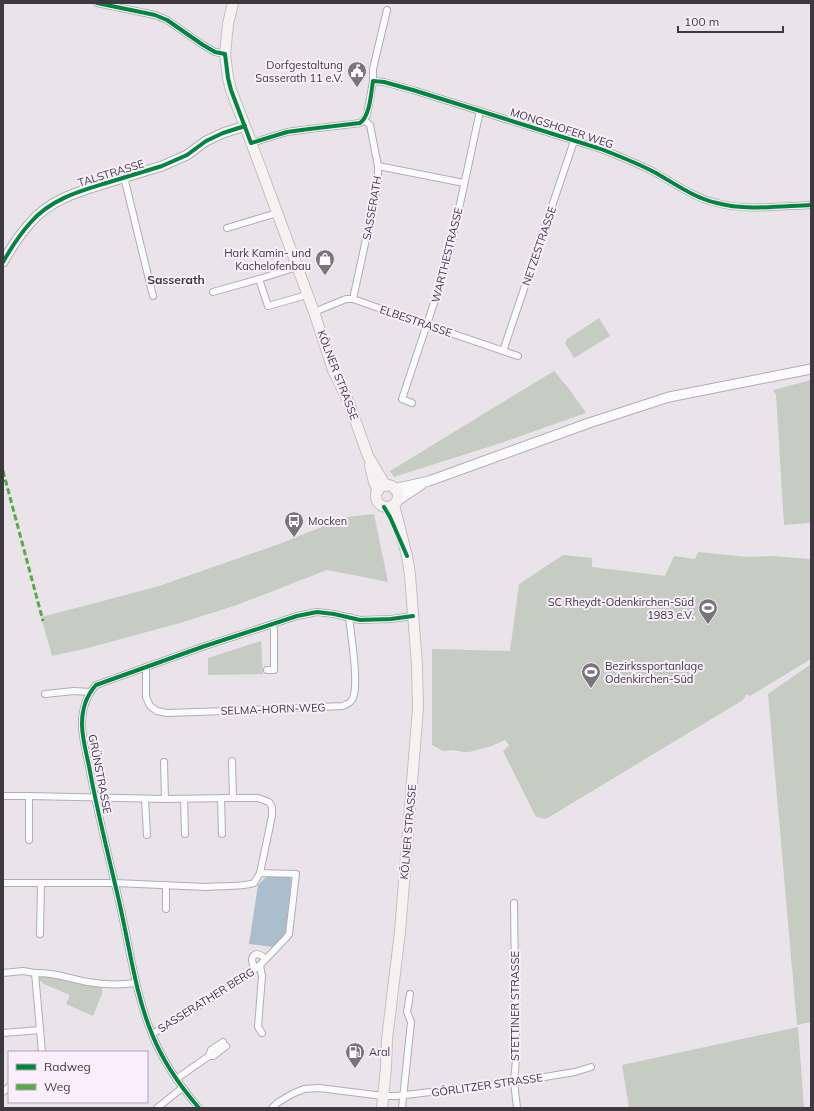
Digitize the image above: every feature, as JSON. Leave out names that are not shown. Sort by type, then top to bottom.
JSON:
[{"type":"main road","name":"KÖLNER STRASSE","points":[[233,3],[228,24],[225,54],[228,78],[308,295],[333,370],[349,403],[368,456],[374,482],[398,494],[392,504],[407,556],[411,585],[418,708],[400,925],[387,1039],[382,1108]]},
{"type":"main road","name":"TALSTRASSE","points":[[3,262],[26,227],[46,207],[66,196],[174,162],[187,155],[206,141],[223,133],[245,126]]},
{"type":"main road","points":[[386,488],[429,481],[590,423],[655,402],[760,378],[811,369]]},
{"type":"main road","points":[[760,378],[811,374]]},
{"type":"main road","points":[[392,504],[429,481]]},
{"type":"main road","name":"KÖLNER STRASSE","points":[[386,488],[377,495],[378,501],[381,505],[392,504]]},
{"type":"street","points":[[97,3],[155,15],[167,20],[215,52],[225,54]]},
{"type":"street","points":[[251,143],[287,132],[353,124],[364,120],[367,115],[374,81],[373,69],[386,10]]},
{"type":"street","name":"MONGSHOFER WEG","points":[[374,81],[384,82],[413,90],[601,149],[652,171],[696,195],[716,203],[737,207],[811,205]]},
{"type":"street","name":"WARTHESTRASSE","points":[[412,403],[402,399],[439,288],[448,255],[480,111]]},
{"type":"street","name":"SASSERATH","points":[[353,299],[378,184],[378,166],[370,126],[364,120]]},
{"type":"street","name":"NETZESTRASSE","points":[[503,351],[574,141]]},
{"type":"street","points":[[378,166],[464,183]]},
{"type":"street","points":[[124,177],[152,296]]},
{"type":"street","points":[[227,228],[277,213]]},
{"type":"street","points":[[213,292],[297,268]]},
{"type":"street","points":[[259,279],[268,306],[308,295]]},
{"type":"street","points":[[314,312],[346,299],[353,299]]},
{"type":"street","name":"ELBESTRASSE","points":[[353,299],[518,356]]},
{"type":"street","points":[[45,694],[74,691],[90,692],[96,685],[297,616],[317,612],[360,620],[391,620],[413,616]]},
{"type":"street","name":"SELMA-HORN-WEG","points":[[146,667],[146,698],[150,706],[157,711],[167,713],[226,712],[343,706],[351,702],[354,688],[353,656],[349,617]]},
{"type":"street","points":[[267,670],[274,670],[274,629],[272,625]]},
{"type":"street","name":"GRÜNSTRASSE","points":[[90,692],[84,706],[82,724],[83,739],[142,1007],[163,1058],[182,1088],[199,1108]]},
{"type":"street","points":[[232,761],[233,798]]},
{"type":"street","points":[[164,762],[165,799]]},
{"type":"street","points":[[3,796],[145,799],[258,798],[269,802],[272,807],[272,816],[260,873],[254,884],[243,886],[206,887],[115,883],[3,883]]},
{"type":"street","points":[[29,796],[29,840]]},
{"type":"street","points":[[221,798],[222,834]]},
{"type":"street","points":[[145,799],[146,835]]},
{"type":"street","points":[[184,799],[185,834]]},
{"type":"street","name":"SASSERATHER BERG","points":[[152,1034],[220,993],[255,969],[289,934],[296,874],[260,873]]},
{"type":"street","points":[[40,934],[41,883]]},
{"type":"street","points":[[166,885],[166,909]]},
{"type":"street","name":"STETTINER STRASSE","points":[[514,903],[516,1059],[514,1082],[517,1108]]},
{"type":"street","points":[[255,969],[251,961],[254,955],[260,954],[266,959]]},
{"type":"street","name":"SASSERATHER BERG","points":[[260,965],[262,976],[258,1027],[262,1033]]},
{"type":"street","points":[[3,973],[46,972],[89,983],[136,983]]},
{"type":"street","points":[[35,973],[42,1051]]},
{"type":"street","points":[[402,1108],[411,1022],[407,1012],[410,994]]},
{"type":"street","points":[[3,1033],[40,1030]]},
{"type":"street","points":[[176,1079],[209,1056],[213,1056],[224,1044]]},
{"type":"street","name":"GÖRLITZER STRASSE","points":[[272,1108],[277,1103],[292,1094],[304,1090],[319,1088],[383,1096],[404,1095],[514,1082],[575,1072],[590,1067]]},
{"type":"street","points":[[157,1108],[182,1088]]},
{"type":"shaded area","points":[[599,318],[610,336],[574,358],[565,343],[567,339]]},
{"type":"shaded area","points":[[554,371],[570,390],[586,413],[501,443],[394,477],[390,471]]},
{"type":"shaded area","points":[[811,380],[811,523],[784,525],[776,395],[773,390]]},
{"type":"shaded area","points":[[374,514],[388,582],[327,570],[237,605],[180,623],[88,648],[52,656],[41,617],[159,586],[279,544],[347,517]]},
{"type":"shaded area","name":"Bezirkssportanlage Odenkirchen-Süd","points":[[698,552],[748,557],[773,556],[811,559],[811,659],[750,696],[747,694],[743,700],[546,819],[536,817],[503,751],[509,745],[505,740],[492,746],[469,752],[453,750],[443,751],[432,745],[432,649],[510,651],[519,584],[563,555],[592,558],[592,567],[665,576],[674,556],[695,559]]},
{"type":"shaded area","points":[[261,641],[263,674],[208,675],[208,658]]},
{"type":"shaded area","points":[[811,664],[811,1022],[797,1025],[768,694]]},
{"type":"shaded area","points":[[42,975],[89,986],[102,987],[102,994],[93,1016],[66,1004],[70,995],[44,984],[39,980]]},
{"type":"shaded area","points":[[798,1027],[804,1108],[629,1108],[622,1065]]},
{"type":"water","points":[[289,876],[291,883],[288,930],[274,947],[249,944],[258,885],[268,877]]},
{"type":"marked path","points":[[3,471],[43,621]]},
{"type":"cycle path","points":[[97,3],[155,15],[167,20],[215,52],[225,54],[231,90],[251,143],[287,132],[360,123],[368,110],[373,81],[384,82],[601,149],[648,169],[692,194],[709,201],[739,207],[811,205]]},
{"type":"cycle path","points":[[3,262],[16,241],[38,214],[55,202],[83,190],[162,166],[187,155],[206,141],[223,133],[245,126]]},
{"type":"cycle path","points":[[384,507],[407,556]]},
{"type":"cycle path","points":[[199,1108],[185,1091],[161,1054],[148,1023],[141,1001],[83,740],[82,718],[87,698],[96,685],[202,647],[297,616],[317,612],[360,620],[391,619],[413,616]]},
{"type":"place","name":"Dorfgestaltung Sasserath 11 e.V.","points":[[357,88]]},
{"type":"place","name":"Hark Kamin- und Kachelofenbau","points":[[325,276]]},
{"type":"place","name":"Mocken","points":[[294,538]]},
{"type":"place","name":"SC Rheydt-Odenkirchen-Süd 1983 e.V.","points":[[708,625]]},
{"type":"place","name":"Bezirkssportanlage Odenkirchen-Süd","points":[[591,689]]},
{"type":"place","name":"Aral","points":[[355,1069]]},
{"type":"district","name":"Sasserath","points":[[176,280]]}]
